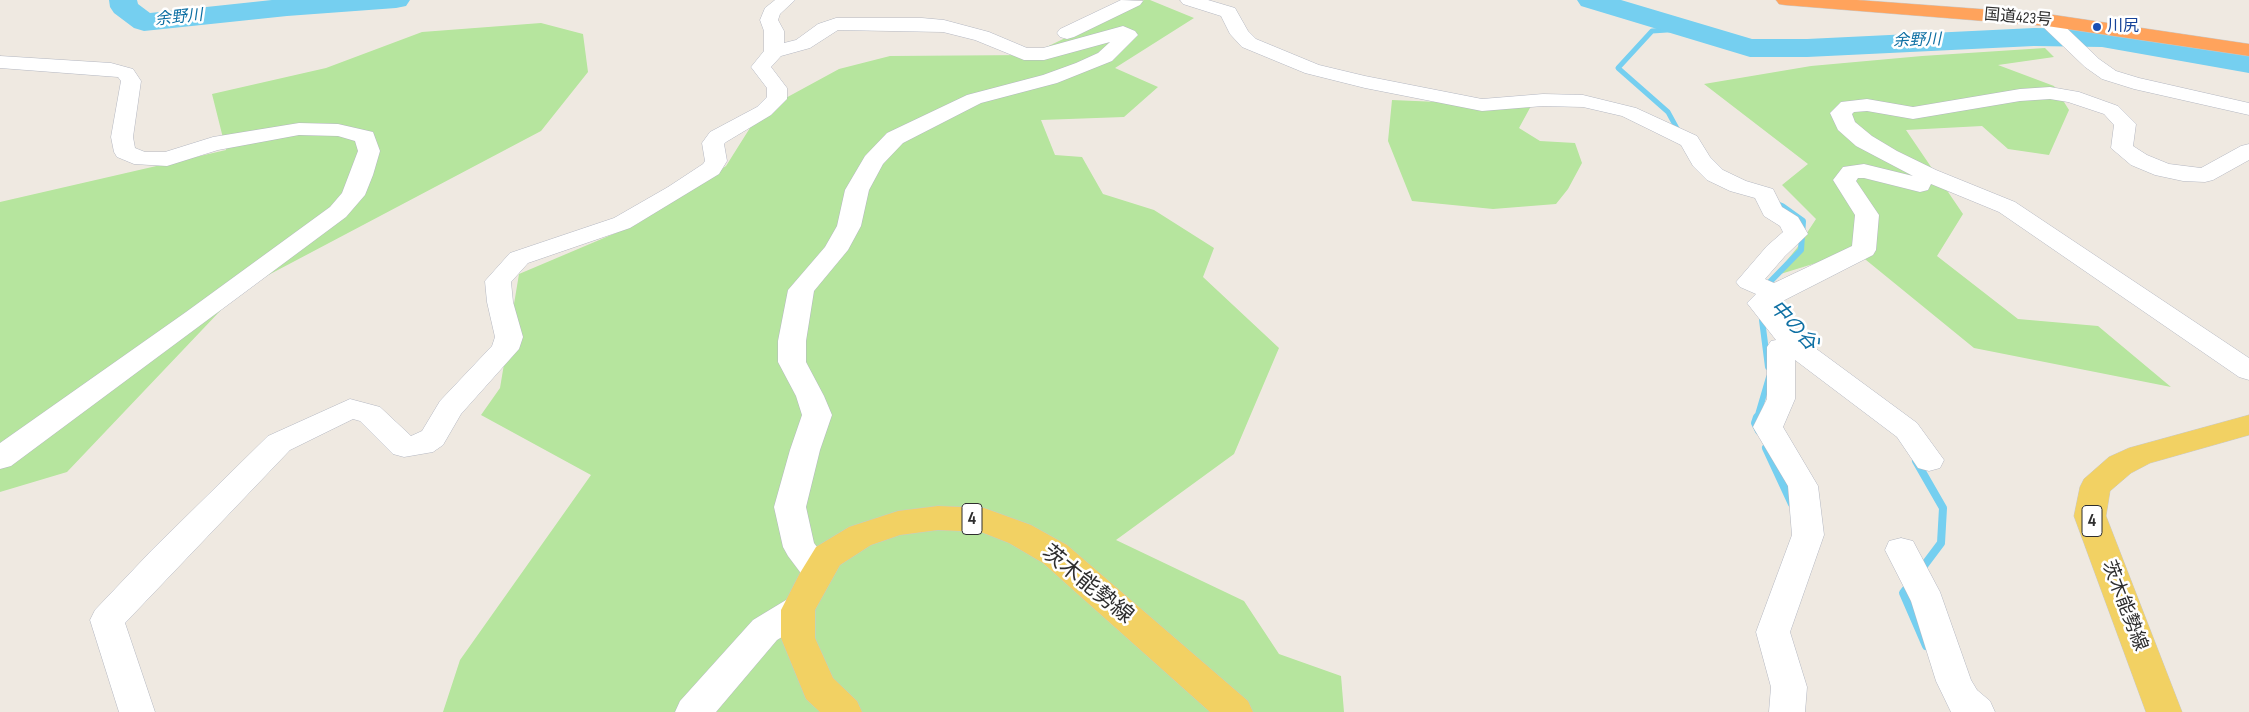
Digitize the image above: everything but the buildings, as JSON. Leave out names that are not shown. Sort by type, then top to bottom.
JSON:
[{"type":"highway","name":"国道423号","points":[[1785,0],[2051,24],[2249,50]]},
{"type":"main road","name":"茨木能勢線","points":[[2164,712],[2090,516],[2095,488],[2120,465],[2140,455],[2249,425]]},
{"type":"main road","name":"茨木能勢線","points":[[844,712],[819,688],[798,638],[798,610],[828,556],[860,536],[898,522],[938,518],[984,520],[1020,534],[1055,554],[1235,712]]},
{"type":"street","points":[[774,52],[774,31],[769,20],[772,12],[786,0]]},
{"type":"street","points":[[1013,49],[1054,39],[1134,2],[1133,0]]},
{"type":"street","points":[[1189,0],[1228,12],[1240,34],[1248,43],[1312,69],[1365,82],[1482,105],[1543,100],[1583,101],[1601,104],[1629,112],[1689,141],[1700,161],[1715,175],[1738,186],[1765,194],[1772,211],[1790,222],[1796,234],[1776,251],[1749,282],[1775,293]]},
{"type":"street","points":[[137,712],[107,620],[164,559],[279,444],[311,426],[350,409],[370,414],[404,447],[422,445],[433,438],[450,408],[504,349],[509,338],[500,302],[498,281],[519,258],[622,223],[711,169],[716,161],[713,143],[718,137],[764,111],[777,99],[777,88],[762,67],[774,52],[803,44],[825,28],[836,24],[944,26],[982,36],[1024,54],[1044,54],[1123,32],[1128,34],[1106,57],[1050,79],[974,99],[895,138],[873,160],[857,190],[849,226],[836,250],[801,290],[792,341],[792,362],[810,396],[817,415],[805,450],[790,507],[799,548],[818,572]]},
{"type":"street","points":[[2051,24],[2109,75],[2134,83],[2249,109]]},
{"type":"street","points":[[0,62],[111,69],[126,73],[131,81],[122,137],[125,152],[142,159],[167,159],[213,144],[267,133],[299,129],[338,130],[365,137],[369,151],[362,175],[353,195],[338,212],[195,318],[0,458]]},
{"type":"street","points":[[2249,151],[2205,175],[2183,174],[2163,170],[2139,160],[2122,148],[2125,124],[2111,110],[2072,96],[2050,93],[2020,95],[1913,113],[1868,105],[1848,106],[1841,113],[1846,125],[1864,141],[1889,156],[2007,208],[2249,371]]},
{"type":"street","points":[[1929,460],[1907,430],[1797,348],[1760,303],[1775,293],[1847,260],[1864,250],[1867,215],[1844,180],[1851,172],[1864,171],[1910,181],[2034,227]]},
{"type":"street","points":[[1787,712],[1789,687],[1773,632],[1808,535],[1802,486],[1768,427],[1781,399],[1781,348],[1797,348]]},
{"type":"street","points":[[1901,550],[1928,602],[1954,681],[1964,701],[1977,712]]},
{"type":"street","points":[[693,712],[765,630],[798,610]]},
{"type":"green space","points":[[1144,0],[1150,0],[1194,18],[1115,68],[1158,87],[1124,117],[1041,120],[1055,155],[1082,157],[1103,194],[1154,210],[1214,248],[1203,277],[1279,348],[1234,454],[1116,540],[1244,601],[1279,654],[1341,676],[1344,712],[443,712],[460,660],[591,475],[481,415],[500,388],[519,274],[637,224],[726,166],[760,112],[839,69],[890,56],[1030,55]]},
{"type":"green space","points":[[541,23],[583,34],[588,72],[541,131],[240,290],[67,472],[0,492],[0,202],[226,150],[212,94],[326,68],[422,32]]},
{"type":"green space","points":[[2045,48],[2054,57],[1998,65],[2054,86],[2069,110],[2049,155],[2008,149],[1982,126],[1906,130],[1963,214],[1937,256],[2018,319],[2098,326],[2171,387],[1974,348],[1855,251],[1774,276],[1797,248],[1816,219],[1782,185],[1808,164],[1704,84],[1811,66]]},
{"type":"green space","points":[[1392,100],[1531,106],[1519,128],[1540,141],[1575,143],[1582,163],[1568,189],[1556,204],[1493,209],[1412,201],[1388,141]]},
{"type":"waterway","name":"余野川","points":[[123,0],[124,7],[144,22],[287,7],[396,0]]},
{"type":"waterway","name":"余野川","points":[[1591,0],[1750,48],[1807,48],[2034,37],[2102,38],[2249,64]]},
{"type":"waterway","name":"中の谷","points":[[1680,134],[1668,112],[1618,68],[1652,31],[1682,29]]},
{"type":"waterway","name":"中の谷","points":[[1764,288],[1801,250],[1803,221],[1782,206],[1774,203]]},
{"type":"waterway","points":[[1762,320],[1768,367]]},
{"type":"waterway","points":[[1757,418],[1769,377]]},
{"type":"waterway","points":[[1757,417],[1755,423],[1759,431]]},
{"type":"waterway","points":[[1766,448],[1792,504]]},
{"type":"waterway","name":"中の谷","points":[[1916,461],[1943,508],[1941,543],[1920,571]]},
{"type":"waterway","name":"中の谷","points":[[1910,584],[1903,593],[1926,646]]},
{"type":"place","name":"川尻","points":[[2097,27]]}]
